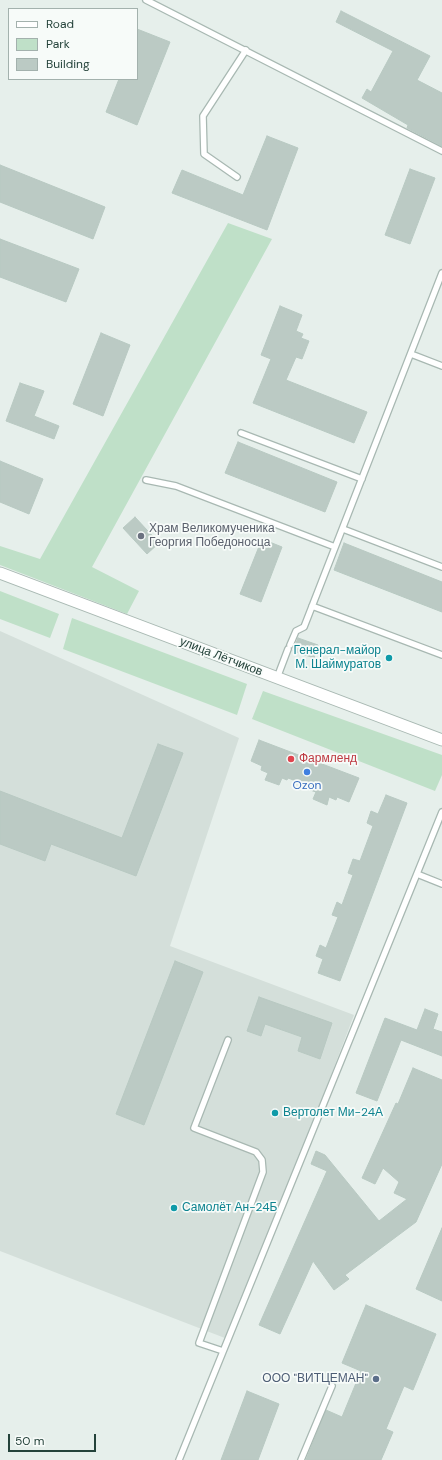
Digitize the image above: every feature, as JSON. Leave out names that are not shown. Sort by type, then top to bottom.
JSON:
[{"type":"street","name":"улица Лётчиков","points":[[0,573],[442,740]]},
{"type":"lane","points":[[146,0],[442,151]]},
{"type":"lane","points":[[237,177],[204,154],[203,116],[246,50]]},
{"type":"lane","points":[[277,678],[296,631],[304,627],[442,273]]},
{"type":"lane","points":[[410,354],[442,366]]},
{"type":"lane","points":[[240,433],[362,479]]},
{"type":"lane","points":[[146,480],[176,486],[335,547]]},
{"type":"lane","points":[[342,529],[442,568]]},
{"type":"lane","points":[[312,606],[442,655]]},
{"type":"lane","points":[[179,1460],[442,812]]},
{"type":"lane","points":[[417,874],[442,884]]},
{"type":"lane","points":[[223,1351],[199,1343],[264,1172],[262,1160],[256,1152],[194,1128],[228,1040]]},
{"type":"lane","points":[[302,1460],[332,1386]]},
{"type":"shaded area","points":[[0,631],[239,738],[170,946],[354,1015],[230,1340],[0,1251]]},
{"type":"green space","points":[[228,223],[272,239],[92,567],[139,591],[127,614],[0,565],[0,546],[40,559]]},
{"type":"green space","points":[[0,591],[59,614],[50,638],[0,619]]},
{"type":"green space","points":[[72,618],[247,684],[237,715],[63,649]]},
{"type":"green space","points":[[263,691],[442,755],[442,775],[435,791],[252,719]]},
{"type":"building","points":[[341,11],[430,56],[417,80],[442,93],[442,146],[407,128],[408,125],[362,98],[367,89],[371,92],[393,51],[336,22]]},
{"type":"building","points":[[138,29],[170,42],[137,125],[106,112],[119,80],[138,80]]},
{"type":"building","points":[[267,136],[298,148],[267,230],[172,193],[182,170],[243,195]]},
{"type":"building","points":[[0,165],[105,207],[93,239],[0,202]]},
{"type":"building","points":[[410,169],[435,178],[410,244],[385,235]]},
{"type":"building","points":[[0,239],[79,269],[66,302],[0,277]]},
{"type":"building","points":[[280,306],[302,315],[296,331],[303,334],[301,338],[309,341],[302,359],[296,357],[286,380],[367,412],[354,443],[253,403],[271,359],[261,355]]},
{"type":"building","points":[[101,333],[130,345],[103,416],[73,404]]},
{"type":"building","points":[[20,383],[44,391],[34,416],[59,426],[54,439],[6,421]]},
{"type":"building","points":[[238,442],[337,482],[325,512],[225,473]]},
{"type":"building","points":[[0,461],[43,479],[29,514],[0,502]]},
{"type":"building","name":"Храм Великомученика Георгия Победоносца","points":[[135,517],[159,543],[147,554],[123,528]]},
{"type":"building","points":[[262,539],[282,547],[261,602],[240,594]]},
{"type":"building","points":[[344,543],[442,582],[442,612],[334,570]]},
{"type":"building","points":[[298,638],[318,645],[314,658],[293,651]]},
{"type":"building","points":[[259,740],[359,778],[349,802],[337,797],[336,800],[329,797],[327,805],[313,799],[316,792],[310,790],[312,787],[288,778],[287,780],[282,778],[279,785],[265,780],[268,773],[261,770],[262,766],[251,761]]},
{"type":"building","points":[[158,744],[183,753],[136,876],[51,844],[45,861],[0,844],[0,791],[122,838]]},
{"type":"building","points":[[386,795],[407,803],[340,981],[318,973],[323,959],[316,956],[320,945],[326,948],[338,917],[332,915],[337,902],[342,905],[353,875],[348,873],[353,859],[360,861],[373,826],[367,823],[371,811],[378,814]]},
{"type":"building","points":[[175,961],[203,972],[144,1125],[116,1114]]},
{"type":"building","points":[[259,997],[332,1023],[320,1059],[298,1051],[302,1037],[265,1024],[261,1036],[247,1031]]},
{"type":"building","points":[[425,1009],[438,1014],[433,1029],[442,1032],[442,1056],[401,1040],[377,1101],[356,1093],[385,1018],[417,1030]]},
{"type":"building","points":[[413,1068],[442,1080],[442,1164],[416,1222],[345,1275],[349,1279],[334,1290],[313,1261],[280,1334],[259,1325],[327,1171],[311,1164],[316,1151],[325,1155],[379,1221],[407,1199],[394,1193],[399,1182],[383,1168],[375,1184],[362,1178],[396,1103],[398,1104]]},
{"type":"building","points":[[442,1228],[442,1301],[416,1289]]},
{"type":"building","points":[[366,1305],[436,1334],[413,1390],[404,1386],[386,1429],[393,1432],[381,1460],[306,1460],[326,1410],[342,1417],[361,1371],[342,1363]]},
{"type":"building","points":[[247,1391],[279,1404],[258,1460],[221,1460]]},
{"type":"place","name":"Храм Великомученика Георгия Победоносца","points":[[141,536]]},
{"type":"place","name":"Генерал-майор М. Шаймуратов","points":[[389,658]]},
{"type":"place","name":"Фармленд","points":[[291,759]]},
{"type":"place","name":"Ozon","points":[[307,772]]},
{"type":"place","name":"Вертолет Ми-24А","points":[[275,1113]]},
{"type":"place","name":"Самолёт Ан-24Б","points":[[174,1208]]},
{"type":"place","name":"ООО \"ВИТЦЕМАН\"","points":[[376,1379]]}]
